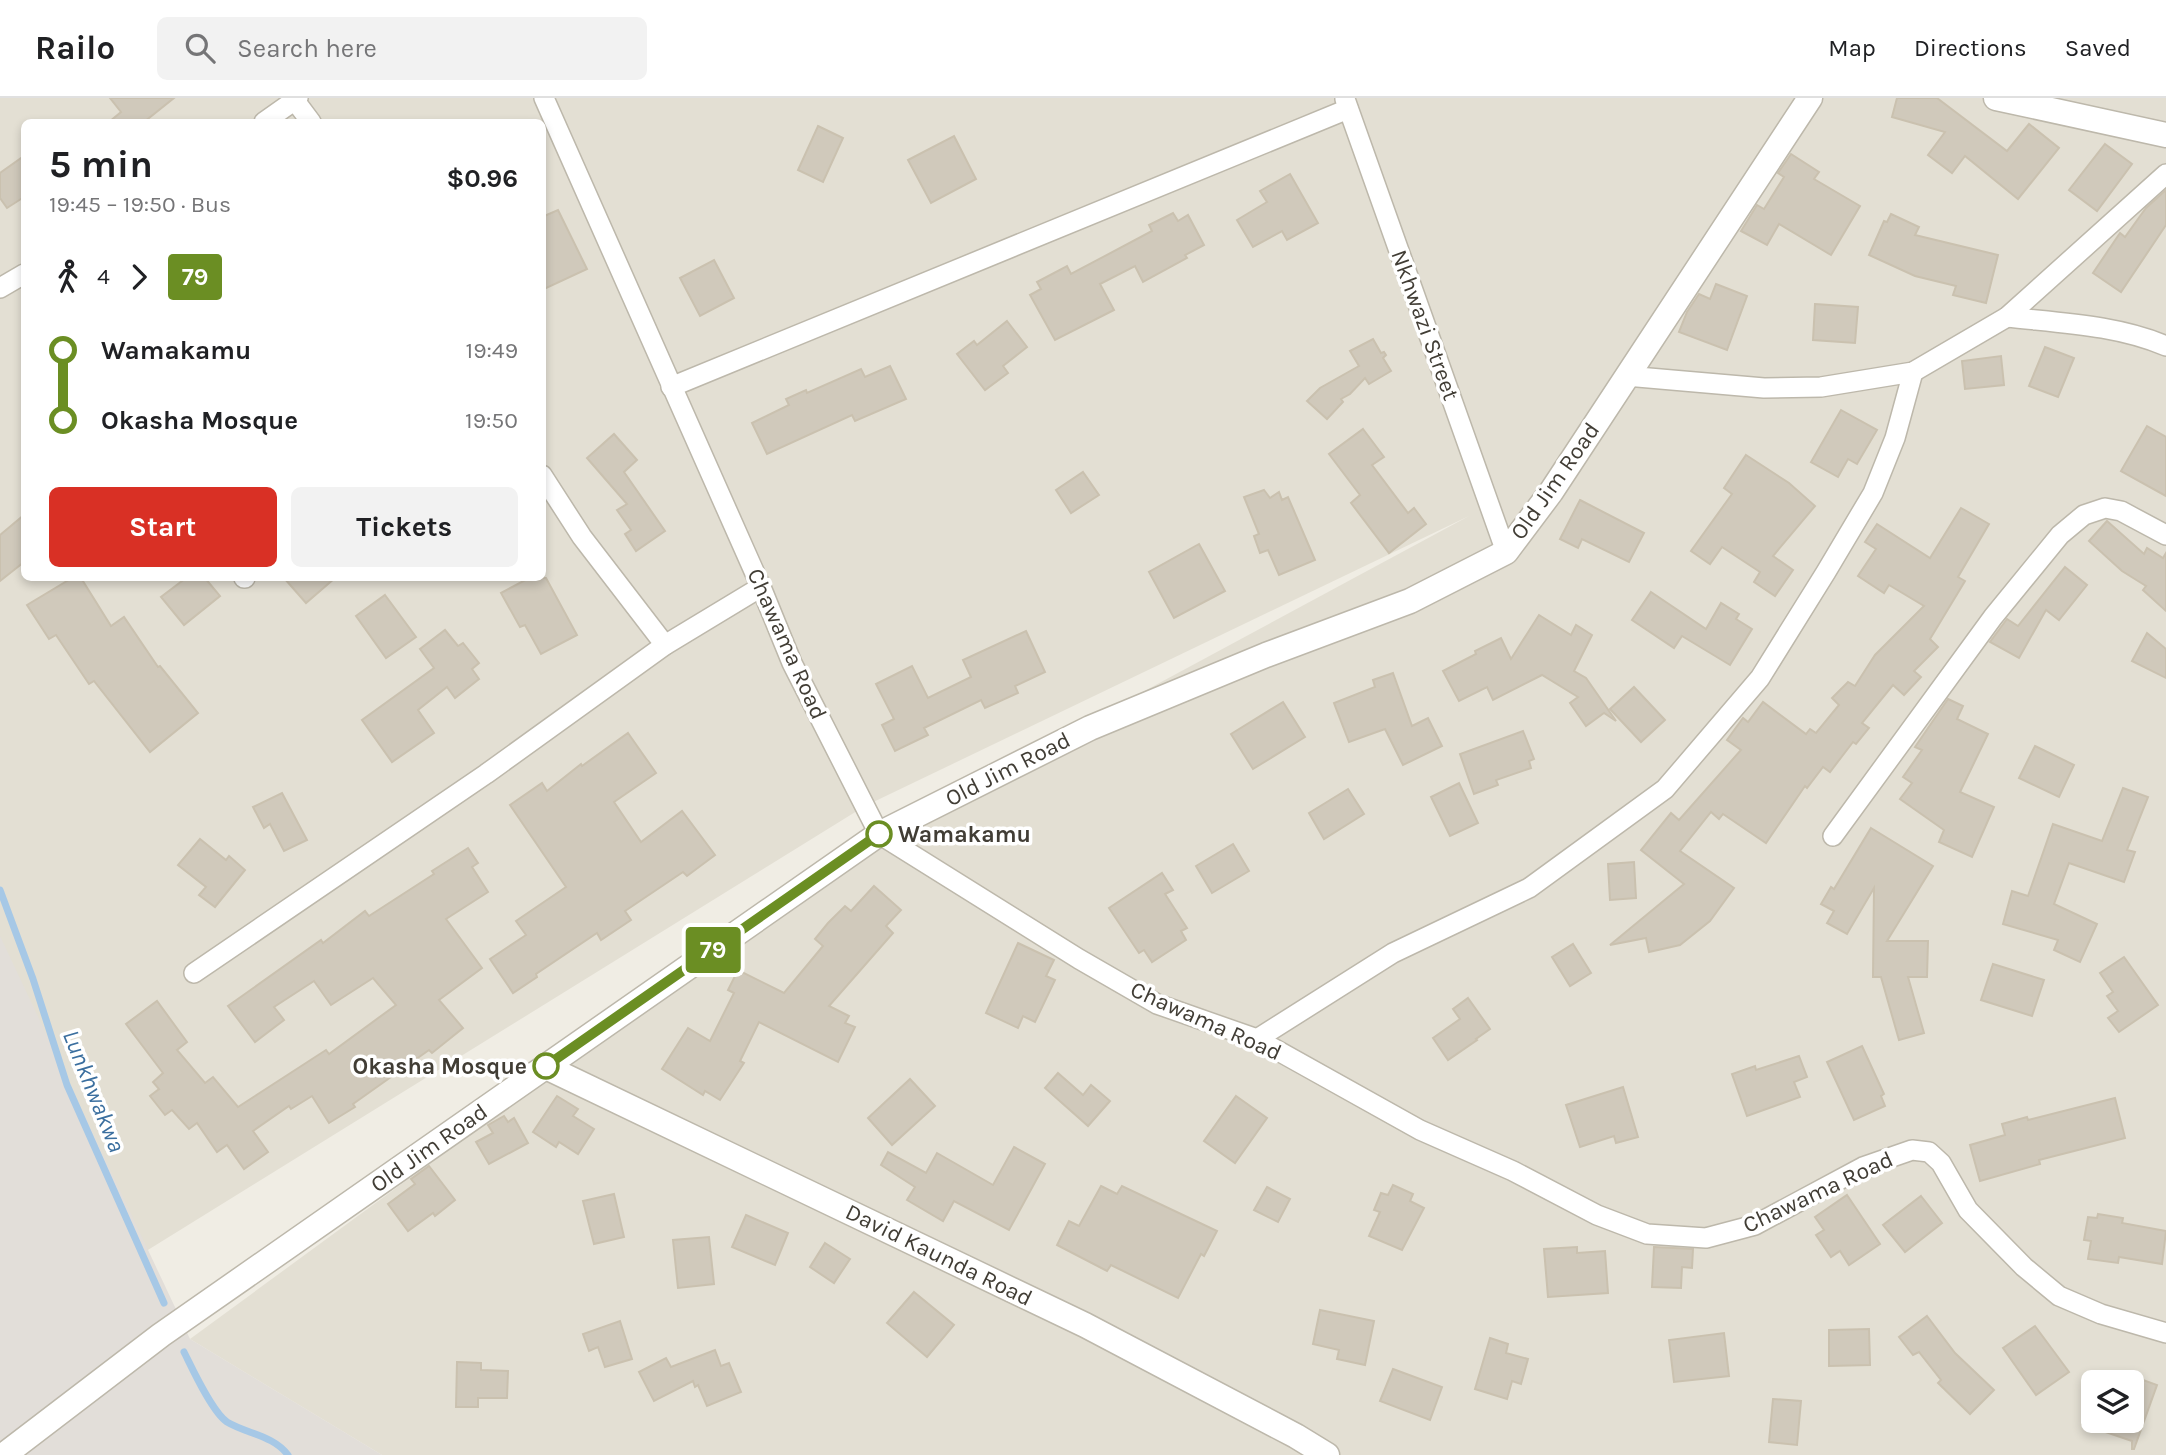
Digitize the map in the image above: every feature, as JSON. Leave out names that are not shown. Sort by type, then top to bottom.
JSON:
[{"type":"street","name":"Chawama Road","points":[[544,98],[761,587],[792,663],[879,834],[1079,959],[1157,1004],[1257,1039],[1420,1130],[1513,1171],[1597,1215],[1647,1234],[1706,1238],[1755,1225],[1863,1167],[1912,1150],[1929,1152],[1941,1163],[1968,1210],[2024,1268],[2059,1296],[2101,1314],[2166,1333]]},
{"type":"street","name":"Old Jim Road","points":[[4,1455],[150,1342],[879,834],[1090,728],[1266,655],[1410,601],[1506,552],[1551,492],[1810,98]]},
{"type":"street","points":[[1996,98],[2166,135]]},
{"type":"street","points":[[268,119],[295,99],[309,119]]},
{"type":"street","points":[[671,387],[1346,104]]},
{"type":"street","name":"Nkhwazi Street","points":[[1346,104],[1506,552]]},
{"type":"street","points":[[1626,376],[1776,388],[1821,387],[1913,372],[2007,317],[2166,173]]},
{"type":"street","points":[[0,288],[21,276]]},
{"type":"street","points":[[2007,317],[2143,336],[2166,346]]},
{"type":"street","points":[[1257,1039],[1393,953],[1529,888],[1665,789],[1760,678],[1826,572],[1872,493],[1895,438],[1913,372]]},
{"type":"street","points":[[546,481],[582,537],[665,645]]},
{"type":"street","points":[[1833,836],[1993,617],[2060,535],[2084,516],[2105,508],[2121,511],[2166,535]]},
{"type":"street","points":[[194,973],[486,774],[665,645],[761,587]]},
{"type":"street","name":"David Kaunda Road","points":[[546,1066],[1085,1325],[1327,1455]]},
{"type":"shaded area","points":[[0,98],[2166,98],[2166,1455],[382,1455],[190,1339],[879,834],[1469,516],[865,806],[143,1253],[0,938]]},
{"type":"shaded area","points":[[0,936],[190,1339],[382,1455],[0,1455]]},
{"type":"building","points":[[110,98],[174,98],[148,119],[113,119],[121,112]]},
{"type":"building","points":[[1897,98],[1937,98],[2007,151],[2029,124],[2059,148],[2018,199],[1965,156],[1952,173],[1928,155],[1945,132],[1892,117]]},
{"type":"building","points":[[818,126],[843,138],[823,182],[798,170]]},
{"type":"building","points":[[954,136],[976,179],[931,203],[908,160]]},
{"type":"building","points":[[2105,144],[2132,164],[2097,211],[2069,190]]},
{"type":"building","points":[[1791,154],[1819,172],[1814,179],[1860,206],[1831,255],[1779,224],[1767,245],[1741,231],[1757,205],[1764,209],[1784,177],[1778,173]]},
{"type":"building","points":[[21,158],[21,199],[7,208],[0,198],[0,173]]},
{"type":"building","points":[[1290,174],[1318,223],[1287,240],[1282,231],[1253,247],[1237,220],[1267,202],[1260,191]]},
{"type":"building","points":[[2166,190],[2166,225],[2121,292],[2093,273],[2120,233],[2125,237],[2146,208]]},
{"type":"building","points":[[558,210],[587,269],[546,288],[546,215]]},
{"type":"building","points":[[1173,213],[1178,221],[1188,215],[1204,245],[1185,255],[1187,258],[1143,282],[1135,266],[1100,284],[1114,310],[1055,340],[1030,295],[1041,289],[1037,282],[1067,266],[1071,274],[1152,231],[1149,225]]},
{"type":"building","points":[[1891,214],[1919,227],[1915,235],[1998,255],[1986,303],[1953,295],[1956,286],[1915,276],[1869,255],[1884,221],[1887,222]]},
{"type":"building","points":[[714,260],[734,298],[700,316],[680,278]]},
{"type":"building","points":[[1716,284],[1747,296],[1727,350],[1679,332],[1687,312],[1699,294],[1710,299]]},
{"type":"building","points":[[1815,304],[1858,307],[1855,343],[1813,340]]},
{"type":"building","points":[[1007,321],[1027,347],[1003,366],[1008,373],[985,390],[957,354],[974,341],[977,345]]},
{"type":"building","points":[[1373,339],[1381,353],[1386,355],[1383,358],[1391,371],[1369,384],[1365,378],[1350,394],[1341,399],[1343,402],[1327,419],[1307,401],[1320,388],[1359,366],[1350,351]]},
{"type":"building","points":[[2045,347],[2074,358],[2058,397],[2029,386]]},
{"type":"building","points":[[2001,356],[2004,385],[1965,389],[1962,361]]},
{"type":"building","points":[[890,366],[906,399],[855,421],[852,415],[767,454],[752,423],[789,405],[786,399],[806,390],[807,393],[861,369],[865,377]]},
{"type":"building","points":[[1841,410],[1877,430],[1857,464],[1848,459],[1838,477],[1811,462]]},
{"type":"building","points":[[2147,426],[2166,437],[2166,496],[2121,471]]},
{"type":"building","points":[[1363,429],[1384,457],[1372,465],[1408,513],[1414,508],[1426,524],[1389,553],[1351,503],[1360,495],[1329,454]]},
{"type":"building","points":[[614,434],[637,460],[624,472],[665,531],[636,551],[625,534],[631,530],[617,510],[627,504],[587,458]]},
{"type":"building","points":[[1746,455],[1789,483],[1815,506],[1773,556],[1793,570],[1775,596],[1754,582],[1760,572],[1722,547],[1710,564],[1691,551],[1732,494],[1724,488]]},
{"type":"building","points":[[1083,472],[1099,495],[1071,513],[1056,490]]},
{"type":"building","points":[[1264,490],[1270,498],[1279,492],[1282,500],[1288,497],[1315,560],[1279,575],[1268,550],[1260,553],[1254,536],[1259,534],[1244,497]]},
{"type":"building","points":[[1580,500],[1644,533],[1629,562],[1582,539],[1578,548],[1560,539]]},
{"type":"building","points":[[1961,508],[1989,524],[1958,577],[1965,581],[1930,639],[1938,647],[1914,671],[1921,677],[1904,695],[1893,685],[1862,723],[1869,728],[1856,744],[1853,742],[1830,772],[1823,767],[1807,788],[1805,786],[1766,843],[1723,814],[1719,819],[1711,812],[1680,851],[1734,888],[1710,921],[1680,945],[1649,952],[1646,938],[1610,945],[1684,884],[1641,850],[1671,813],[1679,820],[1741,750],[1727,740],[1743,718],[1748,722],[1763,702],[1806,734],[1810,729],[1816,733],[1839,705],[1832,698],[1848,682],[1855,686],[1875,655],[1924,606],[1889,585],[1884,593],[1858,576],[1876,549],[1865,542],[1877,524],[1930,558]]},
{"type":"building","points":[[21,518],[21,564],[0,581],[0,535]]},
{"type":"building","points":[[2107,521],[2144,554],[2147,548],[2163,558],[2166,553],[2166,611],[2143,590],[2146,586],[2122,571],[2089,541]]},
{"type":"building","points":[[1199,544],[1225,591],[1174,618],[1149,572]]},
{"type":"building","points":[[2065,567],[2087,585],[2059,620],[2046,610],[2019,658],[1990,642],[2007,619],[2018,626]]},
{"type":"building","points":[[546,578],[577,635],[541,654],[525,625],[520,627],[501,593],[523,581],[546,581]]},
{"type":"building","points":[[67,581],[83,581],[111,626],[124,617],[158,667],[160,666],[198,713],[150,752],[94,681],[89,684],[56,635],[49,639],[27,605]]},
{"type":"building","points":[[182,581],[208,581],[220,596],[184,625],[161,597]]},
{"type":"building","points":[[287,581],[332,581],[306,603]]},
{"type":"building","points":[[1651,592],[1706,629],[1721,603],[1739,614],[1736,619],[1752,629],[1730,665],[1682,636],[1674,648],[1632,620]]},
{"type":"building","points":[[385,595],[416,637],[386,658],[356,616]]},
{"type":"building","points":[[1539,615],[1571,635],[1576,625],[1592,635],[1574,671],[1586,678],[1616,721],[1604,713],[1586,726],[1570,703],[1578,697],[1542,675],[1493,700],[1487,687],[1459,701],[1443,671],[1501,638],[1511,659]]},
{"type":"building","points":[[445,630],[458,646],[463,643],[479,663],[472,669],[479,679],[455,698],[447,687],[418,710],[434,733],[392,762],[362,720],[434,668],[420,649]]},
{"type":"building","points":[[1026,631],[1045,672],[1015,686],[1018,693],[985,708],[981,700],[924,728],[928,735],[895,751],[882,725],[894,719],[876,684],[912,666],[928,698],[971,677],[963,660]]},
{"type":"building","points":[[2147,633],[2166,649],[2166,678],[2132,661]]},
{"type":"building","points":[[1393,673],[1412,726],[1428,718],[1442,746],[1403,765],[1385,729],[1349,742],[1334,703],[1375,687],[1373,680]]},
{"type":"building","points":[[1634,687],[1665,720],[1641,742],[1610,709]]},
{"type":"building","points":[[1948,699],[1963,706],[1957,719],[1988,734],[1960,792],[1994,807],[1972,857],[1939,842],[1944,830],[1900,799],[1912,783],[1903,777],[1922,750],[1915,747]]},
{"type":"building","points":[[1283,702],[1305,737],[1253,769],[1231,734]]},
{"type":"building","points":[[1523,731],[1534,759],[1529,761],[1531,768],[1496,780],[1498,785],[1474,794],[1460,754]]},
{"type":"building","points":[[628,733],[656,773],[614,802],[641,842],[682,811],[715,855],[687,876],[683,872],[625,911],[631,920],[601,940],[597,933],[513,993],[490,959],[526,935],[516,921],[566,887],[510,805],[542,783],[547,791],[581,764],[582,766]]},
{"type":"building","points":[[2035,746],[2074,765],[2059,797],[2019,778]]},
{"type":"building","points":[[1459,783],[1478,823],[1450,836],[1431,797]]},
{"type":"building","points":[[2123,788],[2148,797],[2127,850],[2135,852],[2124,882],[2069,863],[2054,904],[2097,924],[2080,962],[2054,950],[2058,940],[2003,924],[2012,891],[2028,896],[2053,824],[2102,841]]},
{"type":"building","points":[[1348,789],[1364,814],[1324,839],[1309,813]]},
{"type":"building","points":[[282,793],[307,840],[284,851],[270,824],[264,828],[253,807]]},
{"type":"building","points":[[1871,828],[1933,866],[1887,941],[1928,941],[1927,977],[1908,977],[1924,1033],[1899,1040],[1881,977],[1873,977],[1874,888],[1847,934],[1827,923],[1834,911],[1821,904],[1831,887],[1834,889]]},
{"type":"building","points":[[200,839],[226,860],[229,856],[245,870],[215,907],[199,895],[206,887],[178,865]]},
{"type":"building","points":[[1233,844],[1249,871],[1212,893],[1196,866]]},
{"type":"building","points":[[468,848],[478,863],[472,867],[488,892],[446,919],[482,968],[439,1000],[463,1028],[432,1053],[429,1050],[353,1104],[355,1107],[329,1123],[312,1096],[291,1109],[289,1106],[253,1131],[268,1152],[244,1169],[227,1145],[217,1152],[197,1123],[189,1129],[172,1110],[165,1115],[150,1096],[159,1089],[153,1082],[163,1073],[126,1024],[157,1001],[187,1042],[177,1050],[205,1083],[213,1077],[238,1107],[326,1050],[329,1054],[396,1005],[373,978],[331,1005],[314,981],[274,1007],[284,1020],[255,1042],[228,1006],[321,940],[323,943],[365,911],[369,916],[434,874],[432,871]]},
{"type":"building","points":[[1634,862],[1636,898],[1610,900],[1608,864]]},
{"type":"building","points":[[1162,873],[1173,890],[1165,894],[1187,928],[1181,931],[1186,940],[1152,962],[1144,950],[1139,953],[1109,908]]},
{"type":"building","points":[[874,886],[901,910],[886,926],[893,933],[829,1006],[849,1016],[845,1023],[855,1027],[838,1062],[759,1022],[740,1061],[744,1063],[720,1100],[705,1091],[703,1095],[662,1069],[688,1028],[710,1041],[734,993],[728,990],[738,970],[784,993],[823,946],[815,939],[828,923],[845,906],[851,911]]},
{"type":"building","points":[[1018,943],[1054,960],[1046,976],[1055,980],[1035,1022],[1023,1016],[1018,1028],[986,1013]]},
{"type":"building","points":[[1573,944],[1591,973],[1570,986],[1552,957]]},
{"type":"building","points":[[2124,957],[2158,1005],[2119,1032],[2108,1018],[2118,1011],[2107,996],[2113,992],[2100,973]]},
{"type":"building","points":[[1993,964],[2044,980],[2032,1016],[1981,1000]]},
{"type":"building","points":[[1468,998],[1490,1029],[1448,1060],[1433,1038],[1460,1019],[1453,1009]]},
{"type":"building","points":[[1862,1046],[1884,1094],[1881,1096],[1885,1106],[1854,1120],[1827,1062]]},
{"type":"building","points":[[1799,1056],[1807,1077],[1794,1082],[1800,1097],[1747,1116],[1732,1074],[1755,1066],[1756,1070]]},
{"type":"building","points":[[1058,1073],[1083,1095],[1091,1085],[1110,1101],[1088,1126],[1045,1088]]},
{"type":"building","points":[[910,1079],[935,1106],[892,1145],[868,1118]]},
{"type":"building","points":[[1623,1087],[1638,1137],[1616,1143],[1614,1136],[1580,1147],[1566,1105]]},
{"type":"building","points":[[557,1096],[578,1109],[573,1116],[594,1129],[578,1154],[559,1142],[556,1147],[533,1132]]},
{"type":"building","points":[[1236,1096],[1267,1118],[1235,1163],[1204,1141]]},
{"type":"building","points":[[2115,1098],[2125,1138],[2039,1160],[2040,1164],[1980,1181],[1970,1145],[2005,1135],[2002,1124]]},
{"type":"building","points":[[504,1116],[508,1122],[514,1118],[528,1143],[489,1164],[476,1142],[493,1133],[488,1125]]},
{"type":"building","points":[[1014,1147],[1045,1164],[1009,1230],[954,1201],[943,1221],[907,1200],[915,1187],[881,1165],[888,1152],[926,1173],[937,1153],[993,1185]]},
{"type":"building","points":[[429,1166],[455,1200],[435,1216],[433,1213],[408,1231],[388,1204],[415,1184],[411,1179]]},
{"type":"building","points":[[1393,1185],[1413,1194],[1410,1201],[1424,1208],[1402,1250],[1369,1236],[1380,1212],[1374,1210],[1381,1193],[1388,1195]]},
{"type":"building","points":[[1101,1186],[1117,1194],[1122,1186],[1217,1231],[1204,1256],[1201,1254],[1178,1298],[1111,1265],[1107,1271],[1057,1245],[1069,1221],[1079,1226]]},
{"type":"building","points":[[1267,1187],[1290,1199],[1278,1222],[1254,1210]]},
{"type":"building","points":[[614,1194],[624,1237],[594,1244],[583,1201]]},
{"type":"building","points":[[1847,1195],[1880,1244],[1849,1265],[1840,1251],[1831,1257],[1816,1235],[1824,1230],[1815,1217]]},
{"type":"building","points":[[1921,1196],[1942,1223],[1905,1252],[1883,1225]]},
{"type":"building","points":[[2098,1214],[2123,1218],[2122,1223],[2166,1231],[2162,1264],[2119,1257],[2118,1263],[2088,1259],[2091,1241],[2084,1240],[2088,1217],[2097,1218]]},
{"type":"building","points":[[746,1215],[788,1233],[775,1265],[732,1247]]},
{"type":"building","points":[[709,1237],[714,1284],[678,1288],[673,1240]]},
{"type":"building","points":[[825,1243],[850,1259],[834,1283],[810,1267]]},
{"type":"building","points":[[1577,1247],[1577,1253],[1605,1251],[1608,1293],[1548,1297],[1544,1249]]},
{"type":"building","points":[[1654,1247],[1693,1249],[1692,1268],[1682,1267],[1681,1288],[1652,1287]]},
{"type":"building","points":[[914,1292],[954,1325],[927,1357],[887,1323]]},
{"type":"building","points":[[1320,1310],[1374,1321],[1365,1365],[1337,1359],[1339,1350],[1313,1344]]},
{"type":"building","points":[[1927,1316],[1955,1353],[1994,1390],[1970,1414],[1938,1383],[1941,1380],[1919,1352],[1913,1355],[1899,1337]]},
{"type":"building","points":[[620,1321],[632,1359],[605,1367],[598,1347],[589,1351],[583,1334]]},
{"type":"building","points":[[2035,1326],[2069,1372],[2036,1395],[2003,1348]]},
{"type":"building","points":[[1869,1329],[1870,1365],[1829,1366],[1829,1330]]},
{"type":"building","points":[[1724,1333],[1729,1376],[1674,1382],[1669,1340]]},
{"type":"building","points":[[1490,1338],[1508,1344],[1506,1353],[1528,1359],[1521,1384],[1512,1381],[1507,1399],[1475,1389]]},
{"type":"building","points":[[715,1350],[721,1366],[729,1363],[741,1392],[707,1406],[698,1385],[695,1387],[693,1381],[654,1401],[639,1372],[666,1358],[671,1367]]},
{"type":"building","points":[[457,1362],[481,1363],[481,1370],[508,1371],[507,1398],[478,1398],[478,1407],[456,1407]]},
{"type":"building","points":[[1393,1369],[1442,1387],[1430,1420],[1380,1401]]},
{"type":"building","points":[[2144,1380],[2157,1385],[2144,1421]]},
{"type":"building","points":[[1773,1399],[1801,1401],[1797,1445],[1769,1442]]},
{"type":"building","points":[[2108,1433],[2140,1433],[2134,1449],[2132,1441]]},
{"type":"waterway","name":"Lunkhwakwa","points":[[0,890],[33,979],[67,1085],[164,1303]]},
{"type":"waterway","name":"Lunkhwakwa","points":[[184,1352],[221,1417],[275,1443],[288,1455]]},
{"type":"bus line","name":"79","points":[[546,1066],[879,834]]},
{"type":"place","name":"Wamakamu","points":[[879,834]]},
{"type":"place","name":"Okasha Mosque","points":[[546,1066]]}]
